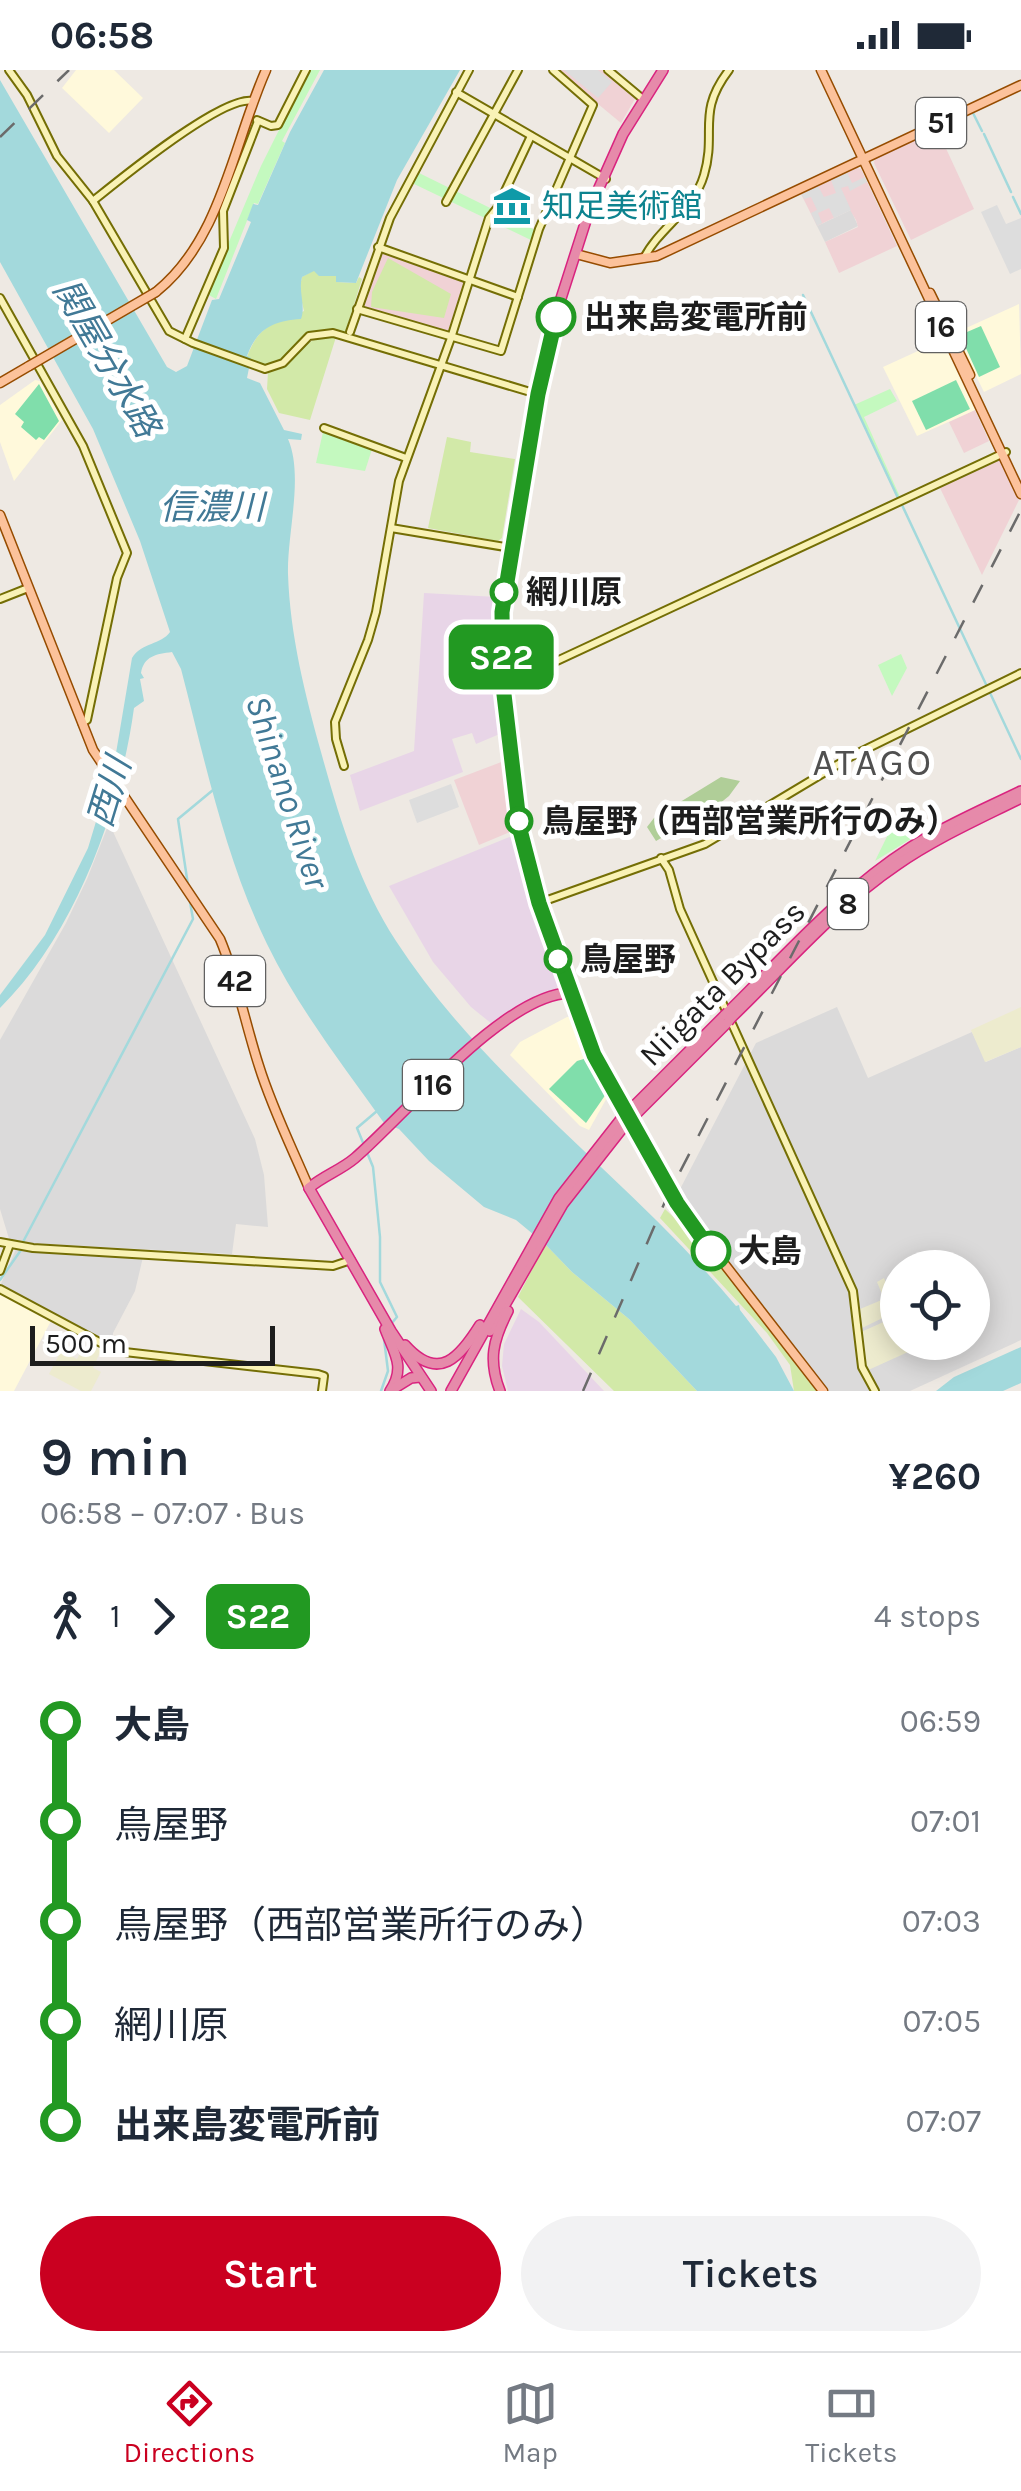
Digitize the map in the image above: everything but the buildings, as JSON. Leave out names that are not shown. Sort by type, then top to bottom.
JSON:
[{"type":"highway","points":[[569,994],[520,830],[503,686],[502,612],[538,394],[556,314],[604,179],[644,100],[665,70]]},
{"type":"highway","name":"Niigata Bypass","points":[[507,1296],[513,1278],[559,1198],[595,1153],[832,910],[912,847],[1021,794]]},
{"type":"highway","name":"116","points":[[309,1188],[359,1158],[511,1018],[569,994]]},
{"type":"highway","name":"Niigata Bypass","points":[[507,1296],[595,1153]]},
{"type":"highway","points":[[309,1188],[425,1385]]},
{"type":"highway","points":[[350,1260],[365,1294],[388,1326],[419,1359],[433,1364],[448,1362],[464,1350],[507,1296]]},
{"type":"highway","name":"8","points":[[452,1391],[507,1296]]},
{"type":"highway","name":"8","points":[[452,1391],[507,1296]]},
{"type":"highway","name":"8","points":[[500,1391],[493,1372],[492,1352],[507,1296]]},
{"type":"highway","points":[[379,1310],[425,1385]]},
{"type":"highway","points":[[388,1326],[400,1364],[391,1391]]},
{"type":"highway","points":[[391,1391],[425,1385]]},
{"type":"main road","points":[[0,383],[156,292],[182,270],[198,244],[230,171],[266,70]]},
{"type":"main road","name":"16","points":[[823,70],[1021,494]]},
{"type":"main road","name":"51","points":[[576,254],[610,263],[662,254],[1021,85]]},
{"type":"main road","name":"16","points":[[1004,453],[1021,483]]},
{"type":"main road","name":"42","points":[[0,515],[80,724],[109,775],[220,939],[269,1097],[309,1188]]},
{"type":"main road","points":[[569,994],[600,1069],[677,1203],[824,1391]]},
{"type":"street","points":[[9,70],[58,156],[92,201],[163,324],[189,341],[265,369],[286,360],[304,340],[326,332],[538,394]]},
{"type":"street","points":[[247,116],[273,127],[280,124],[306,70]]},
{"type":"street","points":[[350,332],[378,247],[407,183],[469,70]]},
{"type":"street","points":[[446,202],[518,70]]},
{"type":"street","points":[[357,309],[501,351],[538,230],[592,105],[552,70]]},
{"type":"street","points":[[608,70],[644,100]]},
{"type":"street","points":[[643,259],[690,204],[703,178],[710,98],[729,70]]},
{"type":"street","points":[[456,92],[604,179]]},
{"type":"street","points":[[92,201],[164,146],[230,106],[253,101]]},
{"type":"street","points":[[189,341],[224,248],[222,212],[258,121]]},
{"type":"street","points":[[344,766],[335,722],[368,640],[406,458],[451,338],[489,218],[531,136]]},
{"type":"street","points":[[378,247],[518,297]]},
{"type":"street","points":[[0,298],[83,446],[127,553],[117,578],[87,720],[80,724]]},
{"type":"street","points":[[324,428],[406,458]]},
{"type":"street","points":[[503,686],[1004,453]]},
{"type":"street","points":[[391,528],[512,548]]},
{"type":"street","points":[[0,599],[28,588]]},
{"type":"street","points":[[539,903],[705,844],[852,756],[1021,673]]},
{"type":"street","points":[[661,858],[669,870],[680,909],[852,1290],[862,1367],[876,1391]]},
{"type":"street","points":[[0,1242],[333,1266],[350,1260]]},
{"type":"street","points":[[0,1271],[10,1244]]},
{"type":"street","points":[[0,1288],[111,1350],[318,1374],[324,1376],[322,1391]]},
{"type":"shaded area","points":[[76,70],[114,70],[143,98],[109,133],[62,88]]},
{"type":"shaded area","points":[[557,70],[603,70],[636,97],[621,123]]},
{"type":"shaded area","points":[[564,70],[598,70],[612,82],[598,98]]},
{"type":"shaded area","points":[[937,129],[974,209],[911,240],[875,158]]},
{"type":"shaded area","points":[[861,169],[897,246],[839,273],[825,242],[858,227],[856,220],[850,210],[817,226],[801,194]]},
{"type":"shaded area","points":[[847,172],[852,183],[865,177],[867,182],[850,191],[848,186],[841,188],[851,210],[834,218],[829,208],[818,213],[822,223],[817,226],[811,213],[817,210],[811,197],[804,199],[801,194],[818,186],[824,197],[836,193],[831,180]]},
{"type":"shaded area","points":[[997,205],[1006,224],[1021,218],[1021,269],[1010,274],[981,212]]},
{"type":"shaded area","points":[[851,210],[858,226],[825,242],[817,226]]},
{"type":"shaded area","points":[[383,252],[463,281],[465,285],[448,331],[363,308]]},
{"type":"shaded area","points":[[1019,304],[1021,374],[984,392],[955,333]]},
{"type":"shaded area","points":[[942,340],[975,410],[917,436],[883,367]]},
{"type":"shaded area","points":[[35,380],[40,381],[62,420],[14,481],[0,442],[0,405]]},
{"type":"shaded area","points":[[975,410],[989,441],[964,453],[949,422]]},
{"type":"shaded area","points":[[998,458],[1020,498],[982,575],[939,486]]},
{"type":"shaded area","points":[[424,593],[497,597],[496,689],[502,733],[476,744],[472,733],[452,739],[463,772],[360,811],[350,775],[414,751]]},
{"type":"shaded area","points":[[504,761],[515,830],[479,845],[454,780]]},
{"type":"shaded area","points":[[451,784],[459,807],[417,823],[409,800]]},
{"type":"shaded area","points":[[109,823],[255,1139],[264,1175],[268,1227],[236,1224],[232,1254],[10,1242],[0,1209],[0,1040],[66,923]]},
{"type":"shaded area","points":[[517,834],[531,899],[559,985],[552,993],[518,1006],[492,1024],[471,1007],[433,962],[389,886]]},
{"type":"shaded area","points":[[837,1007],[868,1078],[972,1032],[986,1062],[1021,1047],[1021,1340],[990,1354],[990,1250],[880,1250],[880,1360],[977,1360],[910,1391],[826,1391],[678,1193],[756,1043]]},
{"type":"shaded area","points":[[1021,1007],[1021,1047],[985,1062],[971,1030]]},
{"type":"shaded area","points":[[571,1017],[609,1094],[589,1130],[580,1126],[510,1055],[520,1042]]},
{"type":"shaded area","points":[[16,1249],[143,1257],[135,1291],[113,1333],[113,1346],[0,1286]]},
{"type":"shaded area","points":[[0,1293],[52,1319],[14,1391],[0,1391]]},
{"type":"shaded area","points":[[880,1301],[880,1319],[862,1328],[860,1309]]},
{"type":"shaded area","points":[[521,1309],[539,1322],[604,1391],[508,1391],[502,1366],[504,1344]]},
{"type":"shaded area","points":[[880,1324],[880,1360],[890,1360],[866,1371],[861,1332]]},
{"type":"shaded area","points":[[92,1344],[101,1350],[93,1368],[101,1372],[91,1391],[81,1391],[49,1374],[61,1351],[77,1359],[82,1350],[88,1353]]},
{"type":"green space","points":[[309,70],[320,70],[282,141],[285,143],[258,204],[254,203],[216,299],[207,294],[261,166]]},
{"type":"green space","points":[[417,172],[535,230],[533,241],[412,183]]},
{"type":"green space","points":[[388,258],[451,294],[444,318],[371,307],[372,292]]},
{"type":"green space","points":[[314,270],[336,276],[336,282],[356,283],[359,277],[362,279],[345,333],[326,331],[311,335],[275,362],[249,362],[247,357],[262,331],[304,311],[299,290],[302,277]]},
{"type":"green space","points":[[981,326],[1000,367],[979,377],[960,335]]},
{"type":"green space","points":[[336,337],[310,420],[279,413],[267,389],[268,372],[310,342]]},
{"type":"green space","points":[[956,380],[970,409],[926,430],[912,401]]},
{"type":"green space","points":[[39,384],[59,421],[44,440],[36,440],[21,427],[24,422],[15,414]]},
{"type":"green space","points":[[890,389],[897,401],[864,417],[901,499],[898,500],[854,405]]},
{"type":"green space","points":[[323,432],[372,449],[365,471],[316,463]]},
{"type":"green space","points":[[447,437],[471,442],[470,452],[515,459],[502,538],[498,541],[428,528]]},
{"type":"green space","points":[[901,654],[907,668],[892,696],[878,665]]},
{"type":"green space","points":[[721,777],[740,781],[729,796],[698,821],[698,829],[675,830],[656,841],[647,827],[654,818]]},
{"type":"green space","points":[[903,804],[909,807],[922,832],[875,861]]},
{"type":"green space","points":[[250,958],[263,986],[243,1000],[237,965]]},
{"type":"green space","points":[[587,1058],[606,1094],[586,1123],[549,1089],[577,1061]]},
{"type":"green space","points":[[665,1209],[713,1255],[821,1391],[794,1391],[790,1365],[767,1333],[660,1218]]},
{"type":"green space","points":[[545,1244],[629,1319],[697,1391],[614,1391],[518,1297]]},
{"type":"water","name":"信濃川","points":[[324,70],[460,70],[397,180],[356,283],[336,282],[336,276],[319,276],[314,271],[302,277],[301,319],[267,328],[247,356],[251,358],[247,378],[260,383],[284,430],[302,434],[301,440],[288,439],[295,470],[288,558],[292,619],[309,708],[351,850],[383,919],[433,992],[516,1085],[739,1305],[776,1357],[794,1391],[697,1391],[629,1319],[545,1244],[516,1220],[484,1207],[429,1161],[399,1129],[384,1123],[293,991],[252,911],[217,809],[181,669],[172,652],[152,657],[143,667],[144,678],[140,679],[144,701],[134,708],[118,788],[72,908],[27,978],[0,1008],[0,995],[45,935],[88,848],[115,759],[132,658],[170,632],[140,541],[93,429],[0,262],[0,80],[167,367],[176,372],[187,366],[212,300],[219,299],[251,222],[247,220],[253,204],[258,205],[290,132]]},
{"type":"water","points":[[1021,1347],[1021,1383],[1003,1391],[936,1391],[954,1377]]},
{"type":"waterway","points":[[973,113],[982,131]]},
{"type":"waterway","points":[[984,134],[1011,192]]},
{"type":"waterway","points":[[1013,197],[1021,214]]},
{"type":"waterway","points":[[803,295],[898,498]]},
{"type":"waterway","points":[[902,505],[1021,759]]},
{"type":"waterway","points":[[188,885],[178,819],[213,790]]},
{"type":"waterway","points":[[23,1242],[193,919],[190,902]]},
{"type":"waterway","points":[[377,1111],[357,1128],[373,1167],[380,1282],[397,1317],[391,1324]]},
{"type":"waterway","points":[[0,1280],[21,1250]]},
{"type":"waterway","points":[[381,1391],[388,1371],[384,1339]]},
{"type":"railway","points":[[0,137],[69,70]]},
{"type":"railway","points":[[583,1391],[667,1197],[1021,510]]},
{"type":"bus line","name":"S22","points":[[556,317],[538,394],[502,612],[503,686],[520,830],[539,903],[584,1033],[621,1108],[677,1203],[711,1251]]},
{"type":"place","name":"知足美術館","points":[[512,206]]},
{"type":"place","name":"出来島変電所前","points":[[556,317]]},
{"type":"place","name":"網川原","points":[[504,592]]},
{"type":"place","name":"鳥屋野（西部営業所行のみ）","points":[[519,821]]},
{"type":"place","name":"鳥屋野","points":[[558,959]]},
{"type":"place","name":"大島","points":[[711,1251]]},
{"type":"district","name":"ATAGO","points":[[873,762]]},
{"type":"water label","name":"関屋分水路","points":[[107,358]]},
{"type":"water label","name":"西川","points":[[109,792]]},
{"type":"water label","name":"Shinano River","points":[[288,792]]}]
